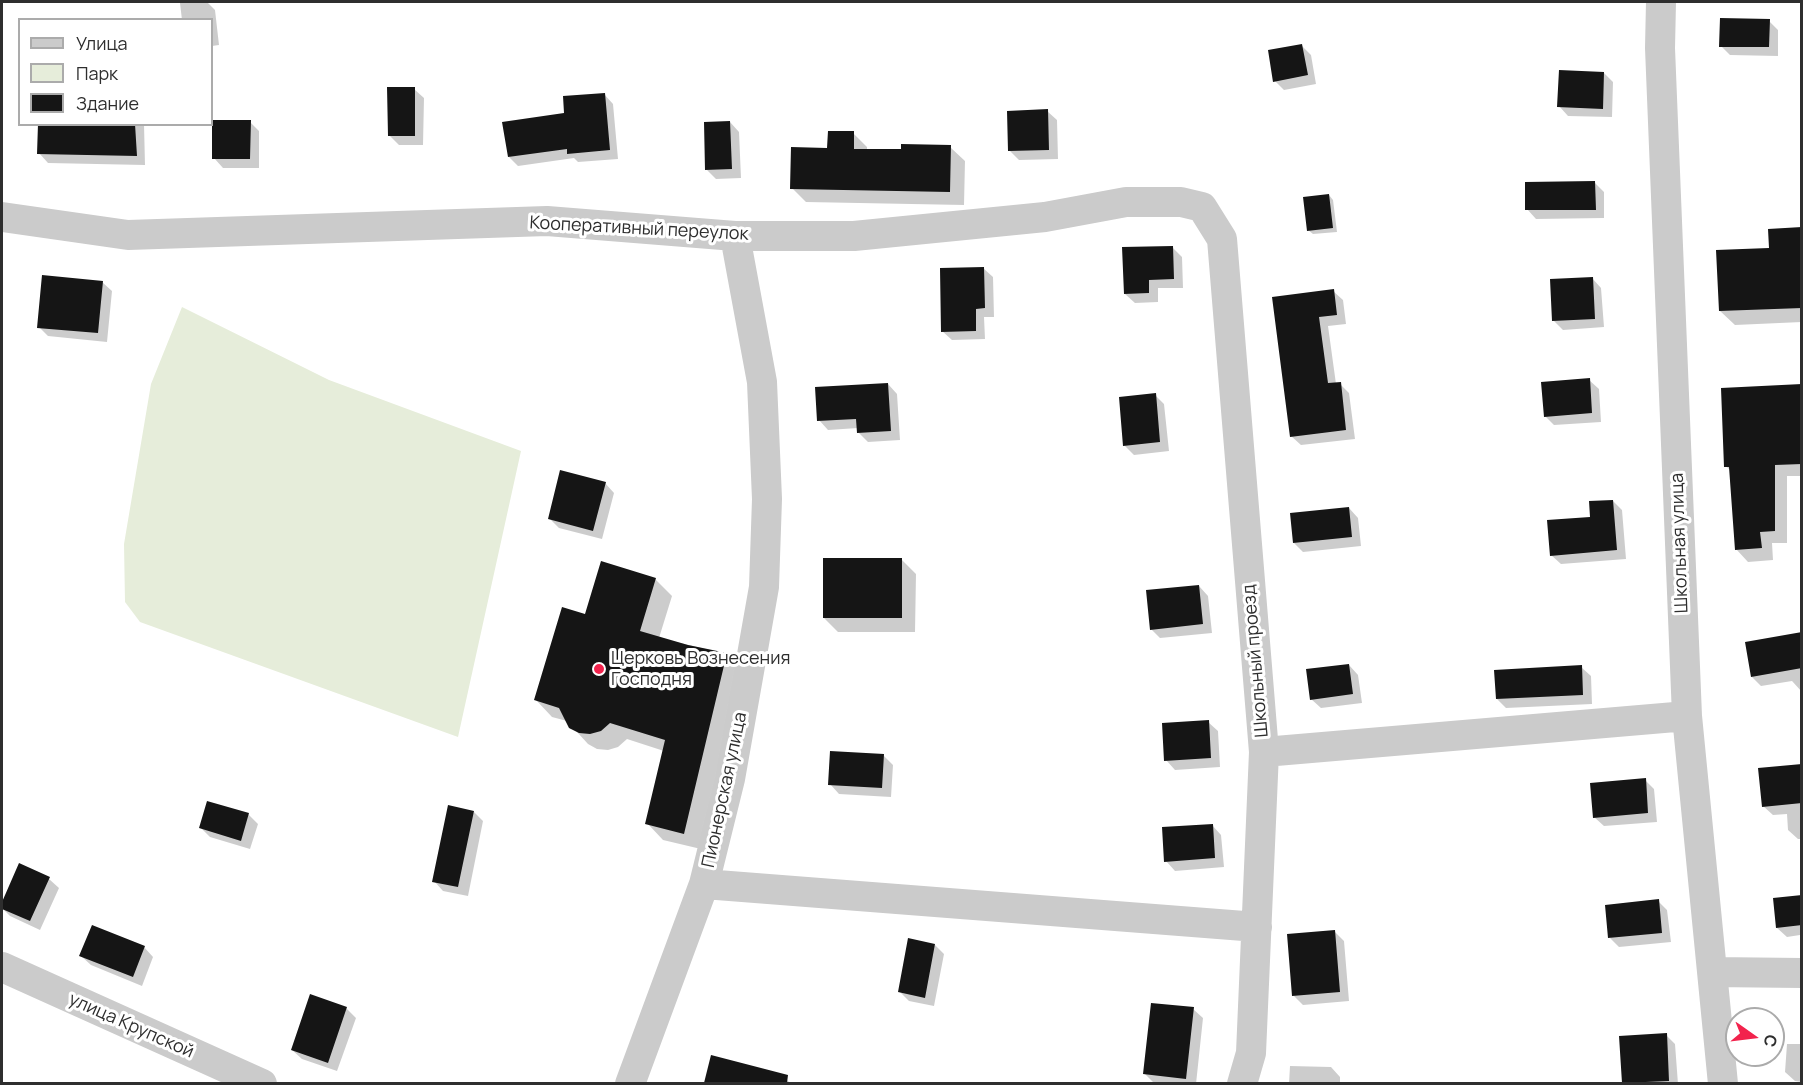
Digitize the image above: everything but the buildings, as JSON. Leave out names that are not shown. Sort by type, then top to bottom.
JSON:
[{"type":"street","name":"Школьная улица","points":[[1661,2],[1660,48],[1687,716],[1723,1083]]},
{"type":"street","name":"Кооперативный переулок","points":[[2,217],[128,235],[547,221],[735,236],[854,236],[1045,217],[1137,202],[1181,202],[1202,207],[1222,239]]},
{"type":"street","name":"Пионерская улица","points":[[630,1083],[704,885],[730,779],[764,587],[767,499],[762,382],[735,236]]},
{"type":"street","name":"Школьный проезд","points":[[1222,239],[1264,752],[1251,1053],[1242,1083]]},
{"type":"street","points":[[1264,752],[1687,716]]},
{"type":"street","points":[[704,885],[1257,927]]},
{"type":"street","name":"улица Крупской","points":[[2,967],[262,1083]]},
{"type":"street","points":[[1712,972],[1802,973]]},
{"type":"green space","points":[[182,307],[329,380],[521,451],[458,737],[140,622],[125,602],[124,544],[151,384]]},
{"type":"place","name":"Церковь Вознесения Господня","points":[[599,669]]}]
